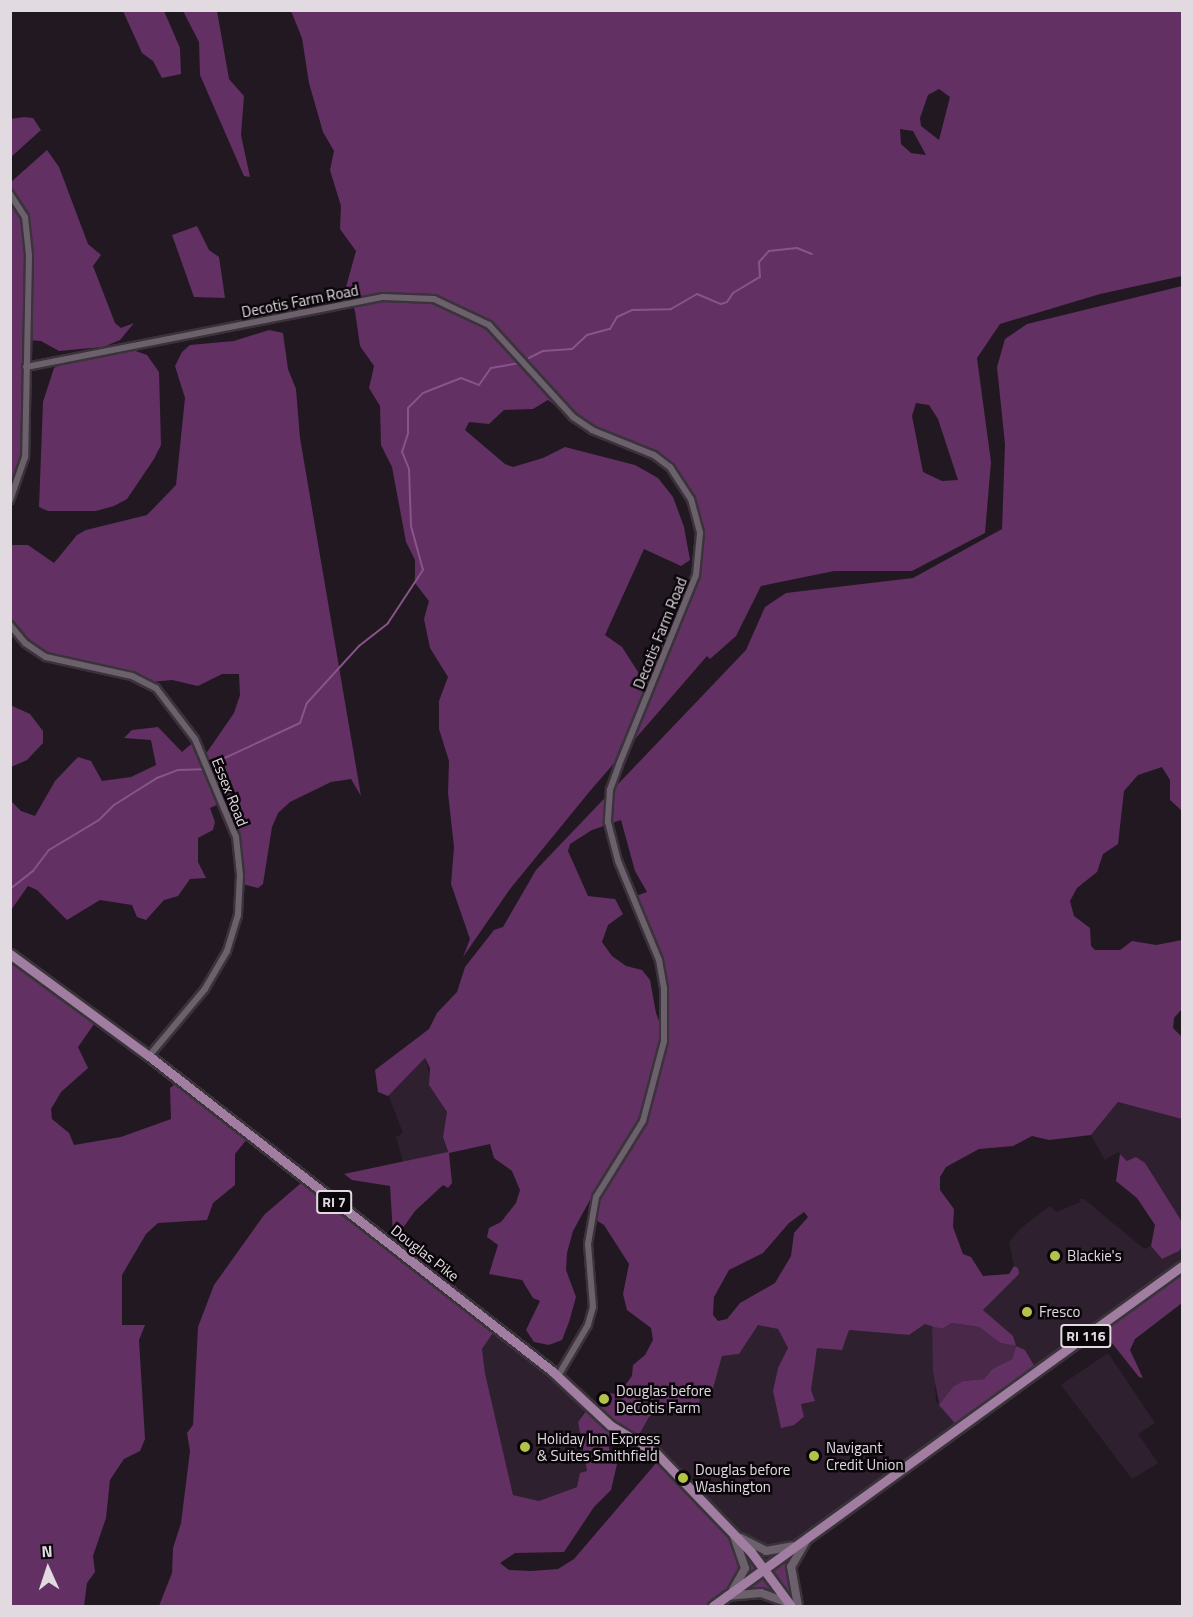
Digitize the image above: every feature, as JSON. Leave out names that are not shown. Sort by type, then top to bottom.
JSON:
[{"type":"main road","name":"Douglas Pike","points":[[10,954],[148,1056],[558,1376],[610,1425],[656,1453],[732,1530],[793,1605]]},
{"type":"main road","name":"RI 116","points":[[713,1606],[1182,1266]]},
{"type":"main road","points":[[732,1530],[754,1546],[772,1552],[808,1537]]},
{"type":"main road","points":[[727,1596],[745,1569],[732,1530]]},
{"type":"main road","points":[[727,1596],[761,1593],[793,1605],[791,1567],[808,1537]]},
{"type":"street","points":[[10,194],[27,229],[25,457],[10,501]]},
{"type":"street","name":"Decotis Farm Road","points":[[26,367],[383,297],[434,299],[489,326],[573,417],[592,430],[654,455],[670,467],[691,498],[700,533],[696,575],[618,765],[610,790],[608,822],[618,861],[659,960],[664,988],[664,1041],[642,1121],[596,1197],[588,1244],[593,1307],[588,1325],[558,1376]]},
{"type":"street","name":"Essex Road","points":[[10,625],[25,643],[46,657],[132,676],[156,688],[195,739],[236,837],[240,875],[238,915],[227,951],[205,989],[148,1056]]},
{"type":"shaded area","points":[[123,11],[164,11],[180,48],[181,74],[162,78],[153,61],[142,53]]},
{"type":"shaded area","points":[[183,11],[217,11],[229,79],[244,96],[241,135],[250,177],[244,176],[200,75],[199,42]]},
{"type":"shaded area","points":[[291,11],[1182,11],[1182,276],[1100,294],[1000,324],[977,358],[991,462],[985,533],[912,571],[834,571],[761,586],[736,636],[710,659],[707,656],[590,791],[510,889],[463,957],[470,939],[451,884],[454,847],[448,793],[449,761],[439,729],[439,701],[448,677],[430,648],[424,619],[429,601],[415,583],[415,560],[406,542],[392,467],[381,445],[380,406],[369,388],[374,366],[360,346],[355,311],[346,287],[356,251],[340,229],[341,206],[330,170],[334,151],[323,132],[309,83],[302,38]],"holes":[[[939,89],[950,97],[939,140],[921,126],[920,118],[928,95]],[[900,129],[913,131],[926,155],[911,153],[901,144]],[[548,400],[583,426],[657,461],[672,472],[697,514],[698,571],[653,679],[640,675],[622,647],[605,635],[644,549],[681,566],[690,560],[684,527],[673,497],[658,478],[635,465],[565,447],[543,458],[513,467],[505,464],[465,430],[469,422],[489,424],[504,410],[533,409]],[[916,403],[929,405],[938,419],[958,480],[942,481],[923,472],[912,416]]]},
{"type":"shaded area","points":[[33,118],[41,130],[11,157],[11,119]]},
{"type":"shaded area","points":[[47,150],[59,167],[88,244],[101,255],[93,266],[115,323],[121,328],[134,323],[120,340],[103,347],[59,351],[41,341],[28,340],[24,462],[11,499],[11,182]]},
{"type":"shaded area","points":[[197,226],[209,250],[219,257],[225,298],[194,297],[172,235]]},
{"type":"shaded area","points":[[1182,286],[1182,811],[1170,800],[1170,780],[1162,767],[1138,775],[1124,791],[1118,844],[1103,854],[1097,872],[1077,888],[1070,901],[1074,916],[1090,928],[1091,946],[1095,950],[1120,950],[1132,941],[1156,945],[1182,940],[1182,1009],[1174,1018],[1173,1028],[1182,1037],[1182,1119],[1118,1102],[1091,1135],[1049,1140],[1032,1136],[1013,1146],[979,1149],[946,1167],[940,1177],[940,1190],[954,1209],[953,1227],[963,1254],[971,1257],[983,1276],[1009,1274],[1014,1266],[1018,1268],[1019,1274],[983,1310],[1013,1336],[1016,1346],[1000,1343],[979,1327],[952,1323],[942,1329],[925,1324],[909,1335],[849,1330],[842,1350],[817,1348],[811,1390],[815,1401],[801,1404],[804,1417],[794,1425],[781,1428],[773,1391],[778,1368],[788,1348],[778,1329],[758,1325],[739,1354],[722,1356],[712,1392],[701,1397],[695,1413],[675,1406],[660,1410],[649,1417],[635,1442],[610,1426],[609,1449],[617,1464],[611,1490],[594,1507],[564,1552],[515,1553],[500,1563],[509,1570],[531,1571],[558,1569],[574,1559],[657,1462],[766,1570],[798,1547],[791,1566],[798,1606],[770,1594],[729,1599],[718,1606],[159,1606],[172,1573],[173,1548],[181,1523],[190,1451],[187,1433],[193,1425],[198,1327],[214,1285],[264,1215],[301,1183],[493,1333],[482,1349],[485,1373],[513,1495],[539,1501],[577,1487],[580,1473],[587,1471],[578,1422],[588,1408],[596,1413],[610,1393],[618,1395],[632,1376],[633,1365],[645,1355],[653,1340],[651,1328],[627,1310],[623,1294],[629,1264],[604,1225],[591,1217],[594,1206],[590,1200],[573,1231],[567,1253],[566,1270],[576,1297],[562,1340],[549,1345],[534,1342],[526,1330],[540,1301],[533,1298],[522,1280],[489,1274],[498,1245],[487,1237],[489,1228],[501,1222],[516,1203],[520,1190],[512,1171],[494,1158],[490,1144],[449,1153],[452,1183],[448,1188],[443,1185],[415,1211],[400,1232],[393,1234],[390,1186],[352,1180],[344,1174],[448,1152],[443,1137],[447,1112],[429,1085],[430,1068],[425,1058],[388,1096],[378,1092],[375,1070],[429,1029],[437,1013],[457,992],[465,967],[494,930],[503,927],[536,870],[746,650],[765,607],[786,593],[913,578],[1002,529],[1005,444],[997,367],[1005,339],[1027,324]],"holes":[[[621,820],[635,871],[647,892],[633,897],[658,964],[666,1023],[659,1021],[656,1013],[650,980],[642,970],[626,966],[612,956],[602,942],[608,925],[623,914],[615,899],[588,896],[568,851],[570,844],[592,830]],[[804,1212],[808,1217],[794,1233],[791,1256],[775,1283],[740,1303],[727,1319],[718,1321],[713,1315],[714,1297],[729,1270],[763,1253],[789,1223]]]},
{"type":"shaded area","points":[[269,330],[283,333],[288,369],[296,389],[300,438],[361,796],[351,779],[331,782],[290,802],[278,813],[272,827],[263,884],[258,888],[242,884],[243,860],[236,825],[225,801],[210,808],[215,822],[213,830],[198,838],[198,862],[206,878],[190,879],[178,896],[164,900],[146,920],[137,917],[132,905],[100,900],[67,920],[37,890],[28,886],[11,910],[11,801],[21,811],[35,816],[55,781],[78,757],[91,761],[102,781],[131,777],[156,765],[151,740],[124,738],[132,730],[158,727],[182,752],[196,740],[205,755],[234,713],[240,695],[239,674],[222,674],[198,686],[172,680],[152,682],[133,673],[34,650],[11,620],[11,545],[28,545],[54,563],[77,535],[86,530],[147,515],[176,485],[185,398],[175,366],[182,352],[190,345],[234,341]]},
{"type":"shaded area","points":[[130,349],[147,355],[159,372],[161,445],[154,459],[127,499],[114,506],[96,511],[48,511],[39,507],[43,402],[54,368],[67,361]]},
{"type":"shaded area","points":[[10,705],[30,714],[43,731],[43,743],[27,760],[11,767]]},
{"type":"shaded area","points":[[10,953],[97,1020],[78,1047],[88,1068],[61,1092],[51,1109],[52,1119],[69,1133],[74,1145],[121,1137],[171,1119],[170,1088],[178,1082],[247,1139],[235,1154],[235,1185],[213,1203],[207,1220],[158,1223],[146,1234],[122,1275],[122,1325],[145,1325],[139,1340],[145,1439],[140,1451],[124,1459],[110,1480],[106,1518],[93,1556],[95,1572],[87,1583],[84,1606],[11,1606]]},
{"type":"shaded area","points":[[425,1058],[434,1092],[447,1112],[443,1138],[448,1153],[403,1162],[396,1137],[403,1133],[388,1094]]},
{"type":"shaded area","points":[[1118,1102],[1182,1119],[1182,1222],[1131,1160],[1127,1161],[1118,1152],[1105,1160],[1091,1135]]},
{"type":"shaded area","points":[[1120,1154],[1127,1161],[1136,1157],[1145,1163],[1182,1222],[1182,1247],[1179,1251],[1162,1259],[1151,1246],[1155,1225],[1137,1198],[1116,1181]]},
{"type":"shaded area","points":[[1079,1199],[1084,1199],[1144,1249],[1151,1246],[1162,1259],[1182,1247],[1182,1268],[1038,1372],[1025,1350],[1016,1346],[983,1310],[1018,1268],[1014,1266],[1009,1242],[1021,1228],[1050,1206],[1057,1212],[1080,1202]]},
{"type":"shaded area","points":[[1182,1268],[1182,1303],[1135,1339],[1130,1350],[1143,1378],[1139,1377],[1100,1328]]},
{"type":"shaded area","points":[[952,1323],[979,1327],[1000,1343],[1016,1346],[1012,1359],[992,1369],[984,1379],[963,1381],[940,1408],[933,1372],[932,1325],[942,1329]]},
{"type":"shaded area","points":[[758,1324],[778,1329],[788,1348],[778,1368],[794,1425],[804,1418],[801,1404],[811,1390],[817,1348],[848,1330],[909,1335],[925,1324],[932,1325],[936,1401],[960,1429],[766,1570],[635,1442],[649,1417],[712,1392],[722,1356],[739,1354]]},
{"type":"shaded area","points":[[493,1333],[587,1406],[578,1422],[587,1471],[577,1487],[539,1501],[513,1495],[485,1373],[482,1349]]},
{"type":"shaded area","points":[[1016,1346],[1025,1350],[1038,1372],[960,1429],[939,1405],[953,1387],[963,1381],[984,1379],[992,1369],[1012,1359]]},
{"type":"shaded area","points":[[1108,1353],[1155,1423],[1138,1434],[1158,1463],[1132,1479],[1061,1385]]},
{"type":"waterway","points":[[529,358],[543,351],[572,349],[587,335],[610,329],[617,317],[632,310],[671,309],[697,294],[721,304],[727,302],[733,293],[760,277],[759,262],[769,251],[797,248],[812,254]]},
{"type":"waterway","points":[[212,764],[300,723],[307,703],[359,646],[388,623],[423,570],[411,526],[409,469],[402,452],[408,433],[408,408],[423,393],[461,378],[479,385],[491,368],[519,363]]},
{"type":"waterway","points":[[10,889],[33,871],[49,850],[99,820],[114,805],[157,778],[178,770],[202,769]]},
{"type":"place","name":"Blackie's","points":[[1055,1256]]},
{"type":"place","name":"Fresco","points":[[1027,1312]]},
{"type":"place","name":"Douglas before DeCotis Farm","points":[[604,1399]]},
{"type":"place","name":"Holiday Inn Express & Suites Smithfield","points":[[525,1447]]},
{"type":"place","name":"Navigant Credit Union","points":[[814,1456]]},
{"type":"place","name":"Douglas before Washington","points":[[683,1478]]}]
